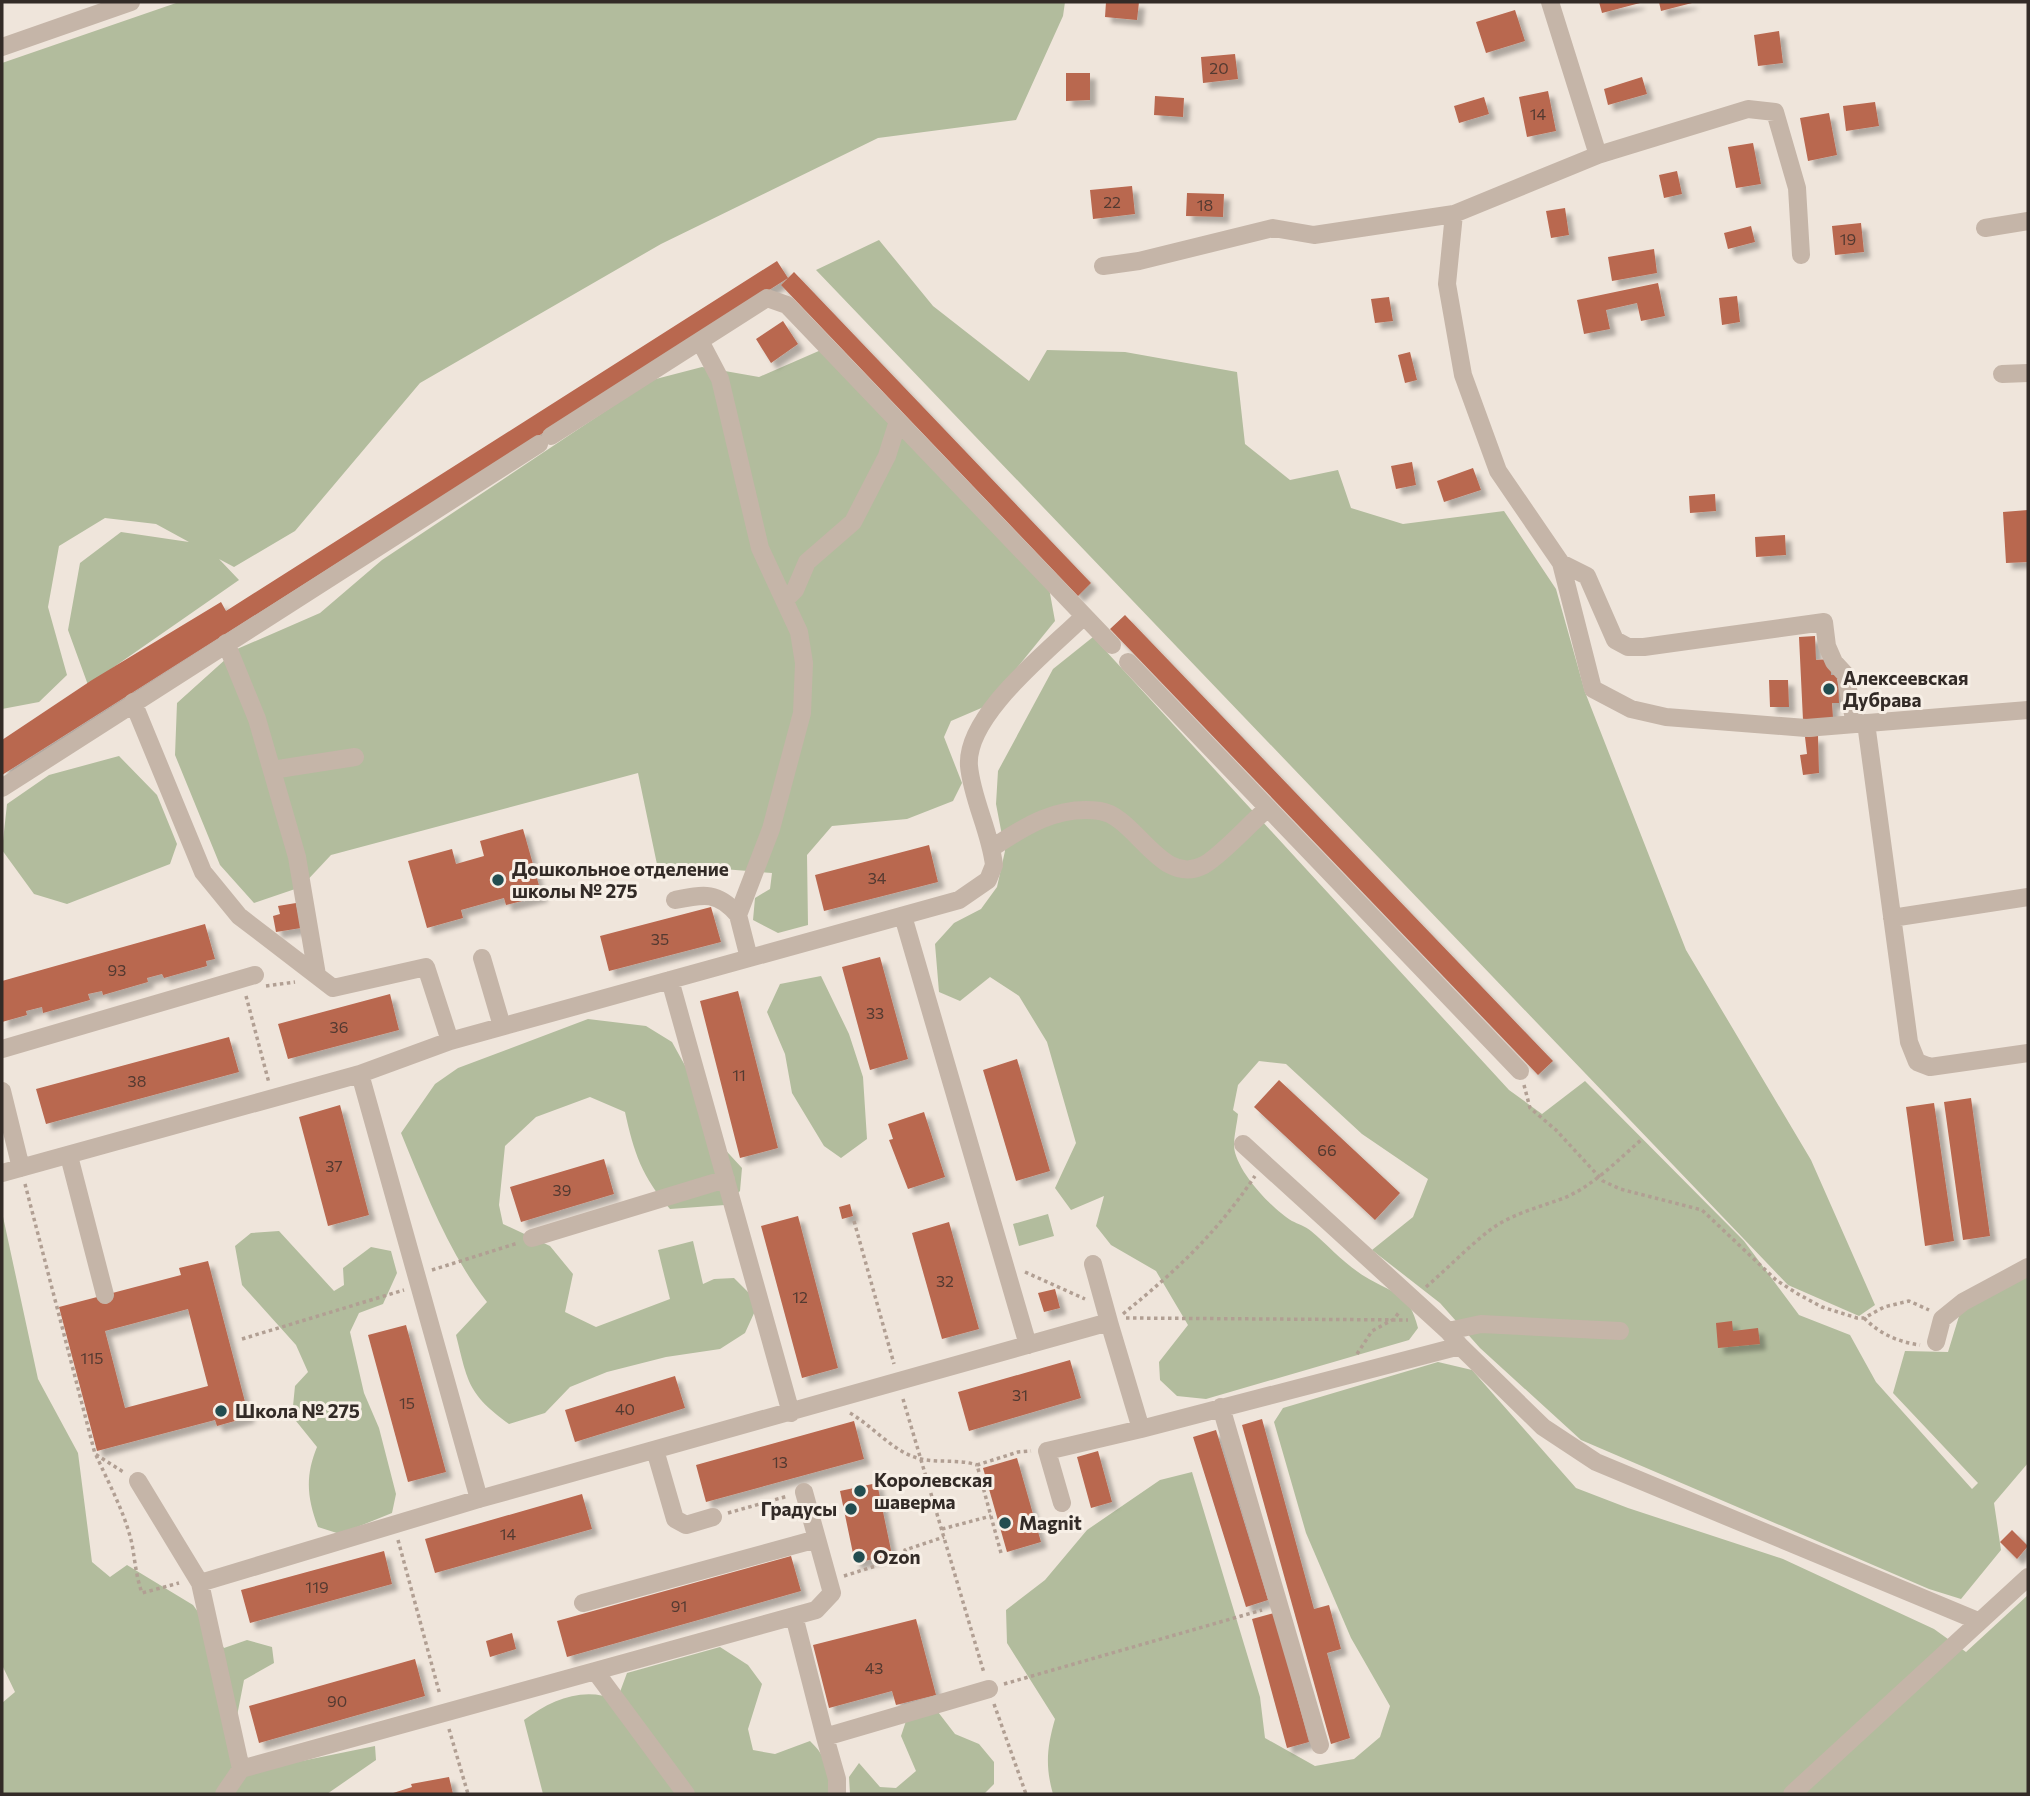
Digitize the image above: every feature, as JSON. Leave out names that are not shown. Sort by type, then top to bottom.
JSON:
[{"type":"street","points":[[2,47],[131,2]]},
{"type":"street","points":[[1550,2],[1598,155]]},
{"type":"street","points":[[1103,266],[1139,261],[1273,228],[1314,235],[1454,214],[1598,155],[1748,109],[1775,112],[1797,188],[1801,255]]},
{"type":"street","points":[[1454,214],[1447,284],[1464,375],[1498,471],[1561,563],[1593,689],[1631,709],[1666,717],[1806,728],[2028,710]]},
{"type":"street","points":[[1985,228],[2028,221]]},
{"type":"street","points":[[2,788],[768,299],[787,305],[1112,645]]},
{"type":"street","points":[[700,341],[720,379],[760,548],[799,632],[804,663],[802,713],[771,829],[738,915]]},
{"type":"street","points":[[2003,374],[2028,373]]},
{"type":"street","points":[[785,600],[795,590],[807,562],[853,522],[887,456],[898,421]]},
{"type":"street","points":[[1561,563],[1587,576],[1615,640],[1628,647],[1644,648],[1824,622],[1827,646],[1834,662],[1845,674],[1860,723],[1909,1042],[1917,1062],[1930,1067],[2028,1053]]},
{"type":"street","points":[[2,1173],[360,1074],[450,1041],[502,1026],[959,900],[988,880],[994,865],[992,848],[969,766],[971,742],[1000,699],[1084,616]]},
{"type":"street","points":[[226,643],[257,719],[297,856],[317,975]]},
{"type":"street","points":[[1128,662],[1520,1071]]},
{"type":"street","points":[[133,702],[203,872],[240,916],[333,988],[426,967],[450,1041]]},
{"type":"street","points":[[272,770],[355,757]]},
{"type":"street","points":[[992,848],[1025,826],[1052,813],[1102,811],[1122,822],[1170,865],[1189,868],[1203,865],[1268,807]]},
{"type":"street","points":[[676,900],[698,895],[727,901],[738,915],[749,958]]},
{"type":"street","points":[[1892,918],[2028,897]]},
{"type":"street","points":[[903,916],[1028,1345]]},
{"type":"street","points":[[482,958],[502,1026]]},
{"type":"street","points":[[2,1049],[248,977]]},
{"type":"street","points":[[670,980],[792,1413]]},
{"type":"street","points":[[360,1074],[480,1499]]},
{"type":"street","points":[[2,1091],[21,1168]]},
{"type":"street","points":[[1243,1144],[1443,1326],[1543,1427],[1596,1462],[1978,1620]]},
{"type":"street","points":[[69,1156],[105,1295]]},
{"type":"street","points":[[532,1238],[726,1179]]},
{"type":"street","points":[[1093,1264],[1141,1429]]},
{"type":"street","points":[[1936,1342],[1942,1319],[1963,1302],[2028,1267]]},
{"type":"street","points":[[200,1583],[480,1499],[899,1383],[1028,1345],[1107,1316]]},
{"type":"street","points":[[1443,1326],[1481,1324],[1620,1331]]},
{"type":"street","points":[[1062,1503],[1047,1451],[1460,1346]]},
{"type":"street","points":[[1221,1407],[1320,1745]]},
{"type":"street","points":[[655,1450],[675,1519],[686,1525],[713,1517]]},
{"type":"street","points":[[138,1482],[200,1583],[241,1769]]},
{"type":"street","points":[[225,1794],[241,1769],[816,1610],[832,1594],[803,1492]]},
{"type":"street","points":[[583,1603],[817,1539]]},
{"type":"street","points":[[1792,1794],[1978,1620],[2028,1577]]},
{"type":"street","points":[[794,1616],[837,1779],[837,1794]]},
{"type":"street","points":[[596,1671],[686,1794]]},
{"type":"street","points":[[825,1737],[989,1689]]},
{"type":"path","points":[[248,977],[267,988],[317,975]]},
{"type":"path","points":[[248,977],[273,1099]]},
{"type":"path","points":[[1520,1071],[1530,1108],[1556,1130],[1599,1177],[1620,1189],[1702,1210],[1776,1280],[1822,1307],[1864,1318],[1875,1329],[1900,1342],[1920,1345],[1936,1342]]},
{"type":"path","points":[[1338,1377],[1361,1350],[1372,1331],[1394,1319],[1412,1298],[1447,1272],[1490,1230],[1540,1205],[1565,1197],[1599,1177],[1642,1140]]},
{"type":"path","points":[[1264,1163],[1226,1219],[1201,1247],[1119,1317],[1394,1319],[1443,1326]]},
{"type":"path","points":[[21,1168],[95,1454],[124,1520],[142,1593],[188,1581],[200,1583]]},
{"type":"path","points":[[854,1221],[989,1689],[1026,1794]]},
{"type":"path","points":[[242,1339],[418,1280],[532,1238]]},
{"type":"path","points":[[1004,1265],[1046,1280],[1107,1316]]},
{"type":"path","points":[[1864,1318],[1884,1307],[1909,1301],[1925,1307],[1942,1319]]},
{"type":"path","points":[[829,1402],[855,1416],[898,1448],[921,1459],[964,1460],[977,1465],[1018,1452],[1047,1451]]},
{"type":"path","points":[[95,1454],[138,1482]]},
{"type":"path","points":[[977,1465],[1001,1553]]},
{"type":"path","points":[[713,1517],[803,1492]]},
{"type":"path","points":[[942,1529],[991,1516]]},
{"type":"path","points":[[394,1525],[468,1794]]},
{"type":"path","points":[[829,1581],[907,1556],[905,1550],[944,1537]]},
{"type":"path","points":[[989,1689],[1281,1605]]},
{"type":"green space","points":[[179,2],[1065,2],[1063,16],[1016,120],[878,138],[661,244],[420,383],[295,531],[234,567],[219,559],[239,580],[88,685],[68,630],[80,563],[121,532],[189,542],[156,524],[105,518],[59,546],[48,607],[67,675],[39,702],[2,709],[2,63]]},
{"type":"green space","points":[[879,240],[933,306],[1029,381],[1047,350],[1125,352],[1237,372],[1245,444],[1290,480],[1338,470],[1351,508],[1403,524],[1504,511],[1556,589],[1585,692],[1686,950],[1811,1160],[1875,1305],[1859,1316],[1788,1285],[816,270]]},
{"type":"green space","points":[[821,350],[1049,588],[1055,621],[986,706],[951,721],[944,737],[962,783],[953,801],[907,819],[832,826],[807,855],[808,925],[778,933],[753,920],[755,898],[770,889],[772,873],[685,866],[659,874],[638,773],[331,855],[301,887],[254,903],[220,865],[175,755],[177,703],[237,649],[320,613],[382,560],[652,380],[702,367],[759,377]]},
{"type":"green space","points":[[1093,637],[1509,1090],[1542,1114],[1585,1081],[1744,1241],[1799,1315],[1850,1335],[1876,1382],[1972,1489],[1978,1483],[1893,1393],[1905,1351],[1948,1352],[1960,1313],[2028,1274],[2028,1463],[1994,1503],[2001,1550],[1961,1599],[1929,1589],[1581,1440],[1480,1348],[1440,1303],[1372,1250],[1413,1217],[1428,1179],[1362,1134],[1286,1064],[1259,1061],[1238,1085],[1233,1110],[1238,1114],[1234,1146],[1241,1166],[1256,1188],[1284,1215],[1311,1231],[1361,1274],[1401,1296],[1410,1308],[1418,1328],[1409,1340],[1206,1399],[1177,1396],[1160,1380],[1159,1362],[1188,1325],[1156,1271],[1111,1245],[1096,1226],[1104,1196],[1071,1210],[1055,1188],[1076,1143],[1047,1042],[1019,996],[990,977],[960,1001],[939,992],[935,944],[954,923],[981,909],[997,887],[1005,851],[996,804],[998,771],[1053,669]]},
{"type":"green space","points":[[119,756],[157,795],[177,844],[170,864],[67,904],[34,894],[2,850],[7,804],[49,775]]},
{"type":"green space","points":[[821,976],[849,1034],[863,1077],[867,1139],[841,1158],[824,1146],[792,1093],[785,1054],[767,1012],[780,984]]},
{"type":"green space","points":[[588,1019],[646,1026],[672,1042],[699,1091],[719,1143],[742,1168],[740,1191],[725,1205],[670,1209],[652,1186],[640,1164],[625,1112],[590,1097],[536,1117],[505,1146],[499,1205],[503,1224],[550,1246],[573,1274],[565,1312],[596,1327],[670,1299],[658,1250],[693,1241],[703,1284],[714,1279],[734,1278],[749,1293],[755,1311],[745,1333],[720,1349],[666,1357],[607,1372],[570,1387],[545,1413],[509,1424],[477,1395],[467,1376],[456,1335],[487,1302],[449,1242],[401,1133],[435,1084],[458,1068]]},
{"type":"green space","points":[[2,1212],[38,1379],[78,1453],[92,1562],[110,1577],[127,1565],[193,1605],[224,1648],[247,1640],[272,1647],[274,1663],[244,1680],[230,1752],[243,1773],[375,1746],[376,1760],[327,1794],[2,1794],[2,1703],[15,1692],[2,1665]]},
{"type":"green space","points":[[1048,1214],[1054,1236],[1019,1246],[1013,1224]]},
{"type":"green space","points":[[279,1231],[334,1291],[344,1285],[343,1268],[371,1247],[391,1251],[397,1273],[383,1304],[359,1313],[350,1332],[364,1393],[379,1428],[396,1494],[392,1513],[340,1534],[318,1527],[309,1487],[317,1447],[292,1416],[295,1386],[308,1372],[296,1345],[242,1285],[235,1246],[251,1233]]},
{"type":"green space","points":[[1438,1362],[1472,1370],[1576,1488],[1783,1559],[1934,1629],[1966,1652],[2028,1595],[2028,1794],[1053,1794],[1048,1756],[1055,1719],[1007,1643],[1006,1610],[1045,1580],[1087,1530],[1160,1480],[1192,1472],[1260,1697],[1265,1738],[1315,1766],[1354,1759],[1380,1737],[1390,1706],[1351,1638],[1306,1533],[1274,1422],[1283,1408]]},
{"type":"green space","points":[[720,1647],[748,1665],[762,1684],[748,1729],[753,1750],[775,1754],[810,1741],[826,1765],[830,1794],[543,1794],[524,1720],[546,1706],[569,1697],[592,1694],[617,1700],[627,1673]]},
{"type":"green space","points":[[938,1712],[955,1734],[979,1744],[994,1762],[994,1784],[984,1794],[850,1794],[849,1777],[859,1763],[880,1787],[896,1788],[916,1771],[901,1736],[907,1718]]},
{"type":"building","points":[[1106,2],[1139,2],[1137,20],[1105,17]]},
{"type":"building","points":[[1599,2],[1639,2],[1640,3],[1602,13]]},
{"type":"building","points":[[1659,2],[1692,2],[1692,3],[1661,11]]},
{"type":"building","points":[[1515,10],[1525,41],[1486,53],[1476,22]]},
{"type":"building","points":[[1779,31],[1783,63],[1758,66],[1754,35]]},
{"type":"building","points":[[1235,54],[1238,79],[1203,83],[1201,57]]},
{"type":"building","points":[[1066,73],[1090,73],[1090,100],[1066,101]]},
{"type":"building","points":[[1642,77],[1647,94],[1608,105],[1604,89]]},
{"type":"building","points":[[1548,91],[1556,131],[1527,137],[1519,97]]},
{"type":"building","points":[[1155,96],[1184,98],[1183,117],[1154,115]]},
{"type":"building","points":[[1484,97],[1489,114],[1459,123],[1454,106]]},
{"type":"building","points":[[1875,102],[1879,126],[1846,131],[1843,106]]},
{"type":"building","points":[[1829,113],[1837,155],[1808,161],[1800,118]]},
{"type":"building","points":[[1753,143],[1761,184],[1736,188],[1728,147]]},
{"type":"building","points":[[1677,171],[1682,194],[1664,198],[1659,175]]},
{"type":"building","points":[[1132,186],[1135,214],[1093,219],[1090,190]]},
{"type":"building","points":[[1187,193],[1224,194],[1223,217],[1186,216]]},
{"type":"building","points":[[1565,208],[1569,235],[1551,238],[1546,211]]},
{"type":"building","points":[[1861,223],[1864,252],[1835,255],[1832,226]]},
{"type":"building","points":[[1751,226],[1755,242],[1728,249],[1724,233]]},
{"type":"building","points":[[1654,249],[1657,273],[1612,281],[1608,257]]},
{"type":"building","points":[[777,261],[788,278],[2,775],[2,740],[92,680],[221,602],[226,611]]},
{"type":"building","points":[[794,272],[1091,583],[1078,596],[781,285]]},
{"type":"building","points":[[1658,283],[1665,316],[1641,321],[1637,303],[1606,310],[1610,329],[1584,334],[1577,300]]},
{"type":"building","points":[[1737,296],[1740,322],[1722,325],[1719,298]]},
{"type":"building","points":[[1389,297],[1393,321],[1375,323],[1371,299]]},
{"type":"building","points":[[783,321],[798,344],[771,363],[756,339]]},
{"type":"building","points":[[1410,352],[1417,380],[1405,383],[1398,355]]},
{"type":"building","points":[[1412,462],[1416,485],[1396,489],[1391,466]]},
{"type":"building","points":[[1473,468],[1481,490],[1444,502],[1437,481]]},
{"type":"building","points":[[1715,494],[1716,511],[1690,513],[1689,496]]},
{"type":"building","points":[[2028,510],[2028,562],[2006,563],[2003,512]]},
{"type":"building","points":[[1785,535],[1786,555],[1756,557],[1755,537]]},
{"type":"building","points":[[1125,615],[1553,1061],[1538,1075],[1110,629]]},
{"type":"building","points":[[1815,636],[1816,660],[1831,659],[1831,675],[1838,675],[1839,703],[1832,703],[1833,718],[1803,720],[1799,637]]},
{"type":"building","points":[[1769,680],[1788,680],[1789,707],[1770,707]]},
{"type":"building","points":[[1818,736],[1819,773],[1803,775],[1800,755],[1807,754],[1805,737]]},
{"type":"building","points":[[523,829],[542,896],[506,905],[504,898],[461,910],[463,918],[427,928],[408,861],[452,849],[456,864],[484,856],[480,841]]},
{"type":"building","points":[[929,845],[938,882],[824,911],[815,875]]},
{"type":"building","points":[[296,903],[301,928],[276,932],[273,916],[280,914],[278,906]]},
{"type":"building","points":[[711,907],[721,942],[609,971],[600,936]]},
{"type":"building","points":[[205,924],[215,959],[206,961],[207,966],[164,978],[162,974],[147,978],[148,982],[103,995],[102,991],[88,994],[90,1000],[43,1013],[42,1007],[26,1011],[27,1015],[2,1022],[2,981]]},
{"type":"building","points":[[880,957],[908,1059],[870,1070],[842,967]]},
{"type":"building","points":[[738,991],[778,1148],[740,1158],[700,1001]]},
{"type":"building","points":[[390,994],[399,1030],[288,1059],[278,1024]]},
{"type":"building","points":[[229,1037],[239,1072],[46,1124],[36,1089]]},
{"type":"building","points":[[1017,1059],[1050,1171],[1016,1181],[983,1070]]},
{"type":"building","points":[[1279,1080],[1400,1193],[1375,1220],[1254,1107]]},
{"type":"building","points":[[1971,1098],[1990,1236],[1963,1240],[1944,1102]]},
{"type":"building","points":[[1934,1103],[1954,1241],[1925,1246],[1906,1107]]},
{"type":"building","points":[[340,1105],[369,1215],[328,1226],[299,1117]]},
{"type":"building","points":[[924,1112],[945,1177],[908,1189],[889,1140],[893,1139],[888,1124]]},
{"type":"building","points":[[604,1159],[614,1194],[521,1222],[510,1187]]},
{"type":"building","points":[[850,1204],[853,1216],[842,1219],[839,1207]]},
{"type":"building","points":[[798,1216],[838,1368],[802,1378],[761,1226]]},
{"type":"building","points":[[949,1222],[979,1329],[942,1339],[912,1233]]},
{"type":"building","points":[[208,1261],[249,1417],[217,1426],[215,1420],[97,1451],[59,1307],[181,1275],[179,1268]],"holes":[[[188,1309],[208,1386],[125,1408],[105,1331]]]},
{"type":"building","points":[[1055,1289],[1060,1308],[1044,1312],[1038,1293]]},
{"type":"building","points":[[1732,1321],[1733,1331],[1758,1328],[1760,1344],[1718,1348],[1716,1323]]},
{"type":"building","points":[[406,1325],[446,1472],[408,1482],[368,1335]]},
{"type":"building","points":[[1070,1360],[1081,1398],[969,1431],[958,1392]]},
{"type":"building","points":[[675,1376],[685,1408],[575,1442],[565,1410]]},
{"type":"building","points":[[1262,1419],[1314,1609],[1329,1605],[1341,1649],[1327,1653],[1350,1738],[1331,1744],[1242,1425]]},
{"type":"building","points":[[854,1421],[864,1459],[706,1502],[696,1465]]},
{"type":"building","points":[[1216,1430],[1268,1600],[1246,1607],[1193,1437]]},
{"type":"building","points":[[1098,1451],[1112,1502],[1091,1508],[1077,1457]]},
{"type":"building","points":[[1017,1458],[1041,1542],[1007,1552],[983,1468]]},
{"type":"building","points":[[877,1483],[892,1555],[855,1563],[840,1491]]},
{"type":"building","points":[[582,1494],[592,1529],[435,1573],[425,1539]]},
{"type":"building","points":[[2012,1530],[2028,1546],[2017,1559],[2000,1542]]},
{"type":"building","points":[[384,1551],[392,1584],[250,1623],[241,1590]]},
{"type":"building","points":[[791,1556],[801,1591],[567,1657],[557,1621]]},
{"type":"building","points":[[1274,1613],[1309,1742],[1287,1748],[1252,1619]]},
{"type":"building","points":[[916,1619],[936,1695],[896,1705],[892,1691],[829,1708],[813,1645]]},
{"type":"building","points":[[512,1633],[516,1649],[490,1657],[486,1641]]},
{"type":"building","points":[[415,1659],[425,1696],[259,1743],[249,1706]]},
{"type":"building","points":[[449,1777],[453,1794],[390,1794],[412,1787],[411,1784]]},
{"type":"place","name":"Алексеевская Дубрава","points":[[1829,689]]},
{"type":"place","name":"Дошкольное отделение школы № 275","points":[[498,880]]},
{"type":"place","name":"Школа № 275","points":[[221,1411]]},
{"type":"place","name":"Королевская шаверма","points":[[860,1491]]},
{"type":"place","name":"Градусы","points":[[851,1509]]},
{"type":"place","name":"Magnit","points":[[1005,1523]]},
{"type":"place","name":"Ozon","points":[[859,1557]]}]
